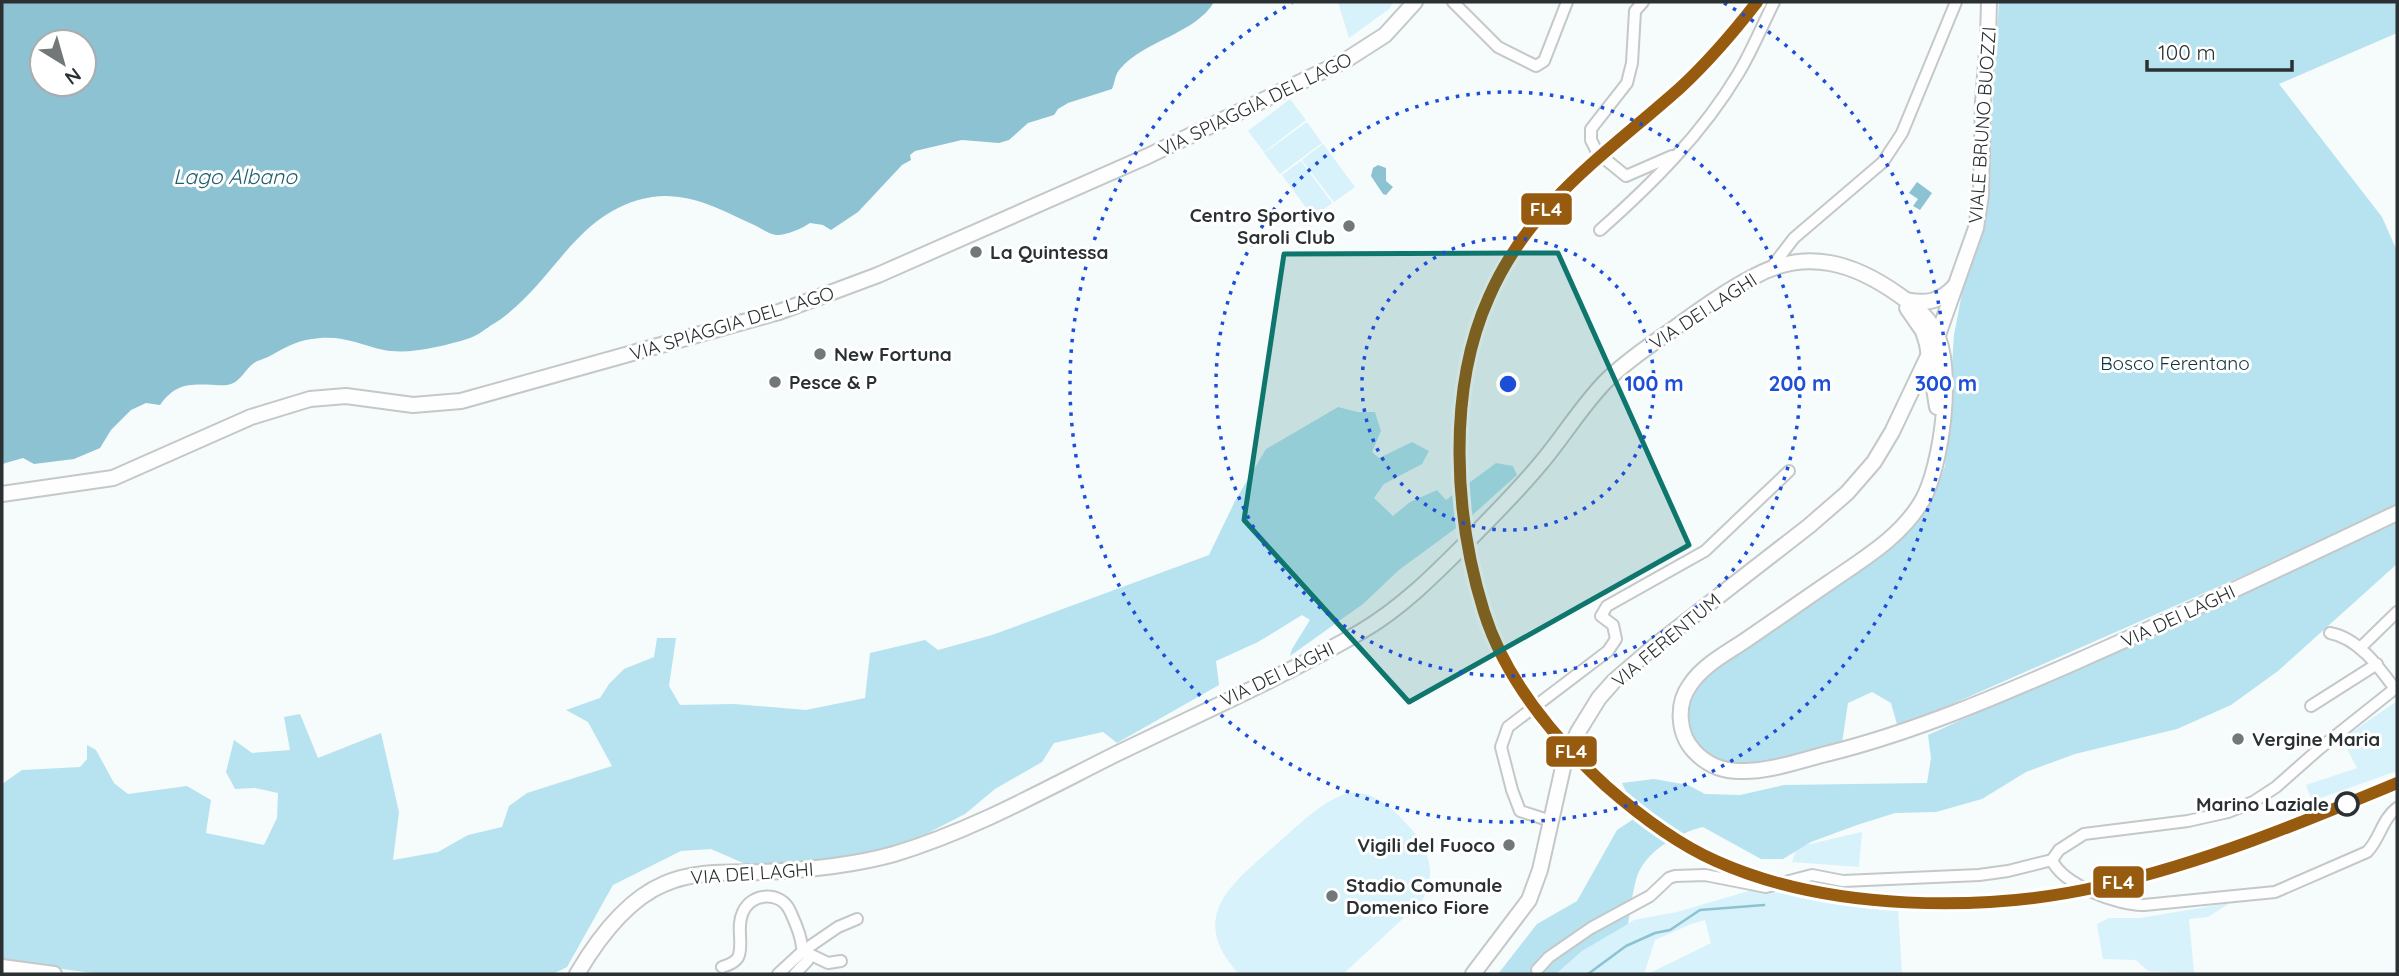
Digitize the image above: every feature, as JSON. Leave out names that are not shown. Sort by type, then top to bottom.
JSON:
[{"type":"main road","name":"VIA SPIAGGIA DEL LAGO","points":[[2,494],[113,478],[239,422],[292,403],[340,396],[407,405],[461,401],[792,308],[878,275],[1134,163],[1337,64],[1380,39],[1415,2]]},
{"type":"main road","name":"VIALE BRUNO BUOZZI","points":[[1955,286],[1972,241],[1980,203],[1989,2]]},
{"type":"main road","name":"VIA DEI LAGHI","points":[[577,974],[624,912],[642,896],[663,884],[703,874],[829,867],[866,861],[908,849],[1023,800],[1362,631],[1413,595],[1512,496],[1612,375],[1706,306],[1744,282],[1771,268],[1798,261],[1842,266],[1870,276],[1925,317],[1938,335],[1945,367],[1940,436],[1933,475],[1923,498],[1894,535],[1712,663],[1689,686],[1682,701],[1682,728],[1689,745],[1704,761],[1717,767],[1732,771],[1760,770],[1852,748],[1934,722],[2124,641],[2397,513]]},
{"type":"main road","points":[[1902,298],[1932,302],[1955,286]]},
{"type":"main road","points":[[1945,367],[1955,286]]},
{"type":"main road","name":"VIA FERENTUM","points":[[1473,974],[1530,900],[1568,755],[1582,726],[1604,692],[1664,638],[1809,526],[1847,493],[1879,454],[1938,335],[1955,286]]},
{"type":"main road","name":"VIA DEI LAGHI","points":[[1902,298],[1923,331],[1930,352],[1940,436]]},
{"type":"main road","points":[[1913,316],[1918,348],[1916,381]]},
{"type":"main road","points":[[1906,402],[1919,392],[1927,393],[1936,399]]},
{"type":"main road","points":[[2,967],[54,974]]},
{"type":"street","points":[[1453,2],[1493,43],[1509,54],[1536,66],[1544,61],[1567,2]]},
{"type":"street","points":[[1596,150],[1590,137],[1591,129],[1627,83],[1632,63],[1636,11],[1643,2]]},
{"type":"street","points":[[1600,230],[1680,152],[1714,111],[1737,77],[1774,2]]},
{"type":"street","points":[[1771,268],[1790,241],[1883,162],[1893,150],[1924,84],[1956,2]]},
{"type":"street","points":[[1605,159],[1626,176],[1680,152]]},
{"type":"street","points":[[1551,821],[1520,811],[1501,747],[1508,727],[1608,651],[1616,639],[1613,625],[1601,616],[1607,606],[1705,551],[1789,471]]},
{"type":"street","points":[[2360,648],[2397,612]]},
{"type":"street","points":[[1536,970],[1549,957],[1591,928],[1650,896],[1669,878],[1675,876],[1705,875],[1766,887],[1812,875],[1850,881],[1979,875],[2052,860],[2059,850],[2084,834],[2196,820],[2253,802],[2276,787],[2396,688],[2360,648],[2341,635],[2330,633]]},
{"type":"street","points":[[2311,706],[2377,664]]},
{"type":"street","points":[[2052,860],[2059,870],[2087,889],[2125,904],[2144,905],[2275,892],[2367,852],[2373,846],[2385,821],[2397,807]]},
{"type":"street","points":[[722,967],[738,957],[741,916],[747,905],[757,898],[779,898],[786,903],[799,933],[805,956],[796,974]]},
{"type":"street","points":[[778,974],[805,956],[838,927],[858,919]]},
{"type":"street","points":[[805,956],[826,962],[841,961]]},
{"type":"highlighted area","points":[[1558,253],[1689,545],[1409,702],[1244,520],[1284,254]]},
{"type":"shaded area","points":[[1338,2],[1393,2],[1389,9],[1349,38]]},
{"type":"shaded area","points":[[1290,99],[1306,120],[1264,152],[1248,131]]},
{"type":"shaded area","points":[[1307,122],[1322,143],[1280,174],[1264,153]]},
{"type":"shaded area","points":[[1323,144],[1355,187],[1334,202],[1302,160]]},
{"type":"shaded area","points":[[1301,161],[1332,203],[1313,217],[1282,175]]},
{"type":"shaded area","points":[[2397,701],[2397,771],[2312,801],[2306,785],[2357,768],[2342,739]]},
{"type":"shaded area","points":[[1348,793],[1360,793],[1381,801],[1400,816],[1424,843],[1422,845],[1430,874],[1428,888],[1421,902],[1343,974],[1239,974],[1223,953],[1216,935],[1216,917],[1222,901],[1246,872],[1302,822],[1328,802]]},
{"type":"shaded area","points":[[1862,832],[1859,867],[1792,862],[1797,847]]},
{"type":"shaded area","points":[[1752,890],[1898,909],[1902,974],[1648,974],[1711,943],[1705,920],[1655,940],[1644,974],[1556,974],[1582,951],[1634,920],[1677,912]]},
{"type":"shaded area","points":[[2230,903],[2208,917],[2189,919],[2194,973],[2148,971],[2136,960],[2103,959],[2097,924],[2109,918],[2140,918]]},
{"type":"green space","name":"Bosco Ferentano","points":[[1999,2],[2397,2],[2397,33],[2279,84],[2382,217],[2397,251],[2397,508],[1898,728],[1891,703],[1872,692],[1848,703],[1842,743],[1761,765],[1729,766],[1716,762],[1694,743],[1686,729],[1688,701],[1697,683],[1710,670],[1906,532],[1931,500],[1945,466],[1954,335],[1965,277],[1978,248],[1985,221]]},
{"type":"green space","points":[[1338,407],[1358,412],[1375,412],[1381,431],[1372,452],[1379,458],[1412,442],[1429,451],[1422,464],[1384,484],[1374,498],[1393,516],[1410,502],[1437,490],[1446,500],[1496,463],[1513,466],[1517,475],[1467,520],[1399,570],[1363,604],[1290,656],[1310,620],[1302,615],[1258,642],[1216,661],[1219,685],[1117,743],[1103,732],[1054,743],[1042,762],[995,789],[965,814],[926,834],[873,853],[818,861],[750,866],[711,849],[681,851],[613,885],[567,967],[553,974],[100,974],[2,961],[2,784],[22,770],[80,767],[87,759],[87,745],[96,750],[114,783],[128,794],[187,786],[211,800],[206,833],[264,845],[277,818],[278,793],[255,788],[235,789],[226,772],[234,740],[252,753],[290,750],[284,717],[300,714],[318,758],[381,733],[399,812],[393,860],[438,852],[468,835],[502,827],[509,806],[527,793],[612,766],[588,722],[566,710],[600,698],[624,669],[654,657],[657,638],[676,638],[669,686],[680,705],[734,704],[806,710],[865,698],[870,653],[925,640],[938,650],[992,635],[1209,555],[1235,501],[1266,449]]},
{"type":"green space","points":[[2397,523],[2397,564],[2278,671],[2231,705],[2177,729],[2075,754],[2026,772],[1982,799],[1936,812],[1895,813],[1857,825],[1811,842],[1783,859],[1761,859],[1703,827],[1693,830],[1663,845],[1646,861],[1636,880],[1628,924],[1582,951],[1556,974],[1498,974],[1537,924],[1577,901],[1617,830],[1638,816],[1622,783],[1654,779],[1688,785],[1705,794],[1740,795],[1784,785],[1927,783],[1931,758],[1928,735]]},
{"type":"water","name":"Lago Albano","points":[[2,2],[1214,2],[1195,22],[1130,59],[1118,71],[1112,89],[1068,103],[1054,115],[1028,123],[1009,140],[999,143],[962,140],[915,151],[910,155],[911,160],[902,165],[858,212],[831,230],[823,225],[810,223],[794,231],[776,235],[691,199],[652,197],[625,205],[602,217],[565,252],[512,310],[470,338],[415,351],[384,350],[332,338],[300,342],[256,362],[231,384],[184,386],[172,392],[160,405],[146,403],[131,410],[111,430],[100,448],[74,459],[34,464],[23,458],[2,464]]},
{"type":"water","points":[[1378,165],[1386,168],[1386,181],[1393,187],[1386,195],[1371,176],[1373,168]]},
{"type":"water","points":[[1917,182],[1932,193],[1920,210],[1913,206],[1918,199],[1909,193]]},
{"type":"waterway","points":[[1588,974],[1626,946],[1655,933],[1670,930],[1700,910],[1764,905]]},
{"type":"transit line","name":"FL4","points":[[1757,2],[1720,47],[1680,88],[1598,158],[1548,207],[1506,264],[1475,333],[1461,412],[1461,495],[1466,535],[1474,575],[1493,637],[1518,684],[1551,728],[1587,768],[1619,797],[1658,828],[1701,854],[1760,878],[1807,890],[1906,902],[2008,901],[2056,895],[2140,877],[2215,854],[2397,783]]},
{"type":"place","name":"Centro Sportivo Saroli Club","points":[[1349,226]]},
{"type":"place","name":"La Quintessa","points":[[976,252]]},
{"type":"place","name":"New Fortuna","points":[[820,354]]},
{"type":"place","name":"Pesce & P","points":[[775,382]]},
{"type":"place","name":"Vergine Maria","points":[[2238,739]]},
{"type":"place","name":"Marino Laziale","points":[[2347,804]]},
{"type":"place","name":"Vigili del Fuoco","points":[[1509,845]]},
{"type":"place","name":"Stadio Comunale Domenico Fiore","points":[[1332,896]]}]
